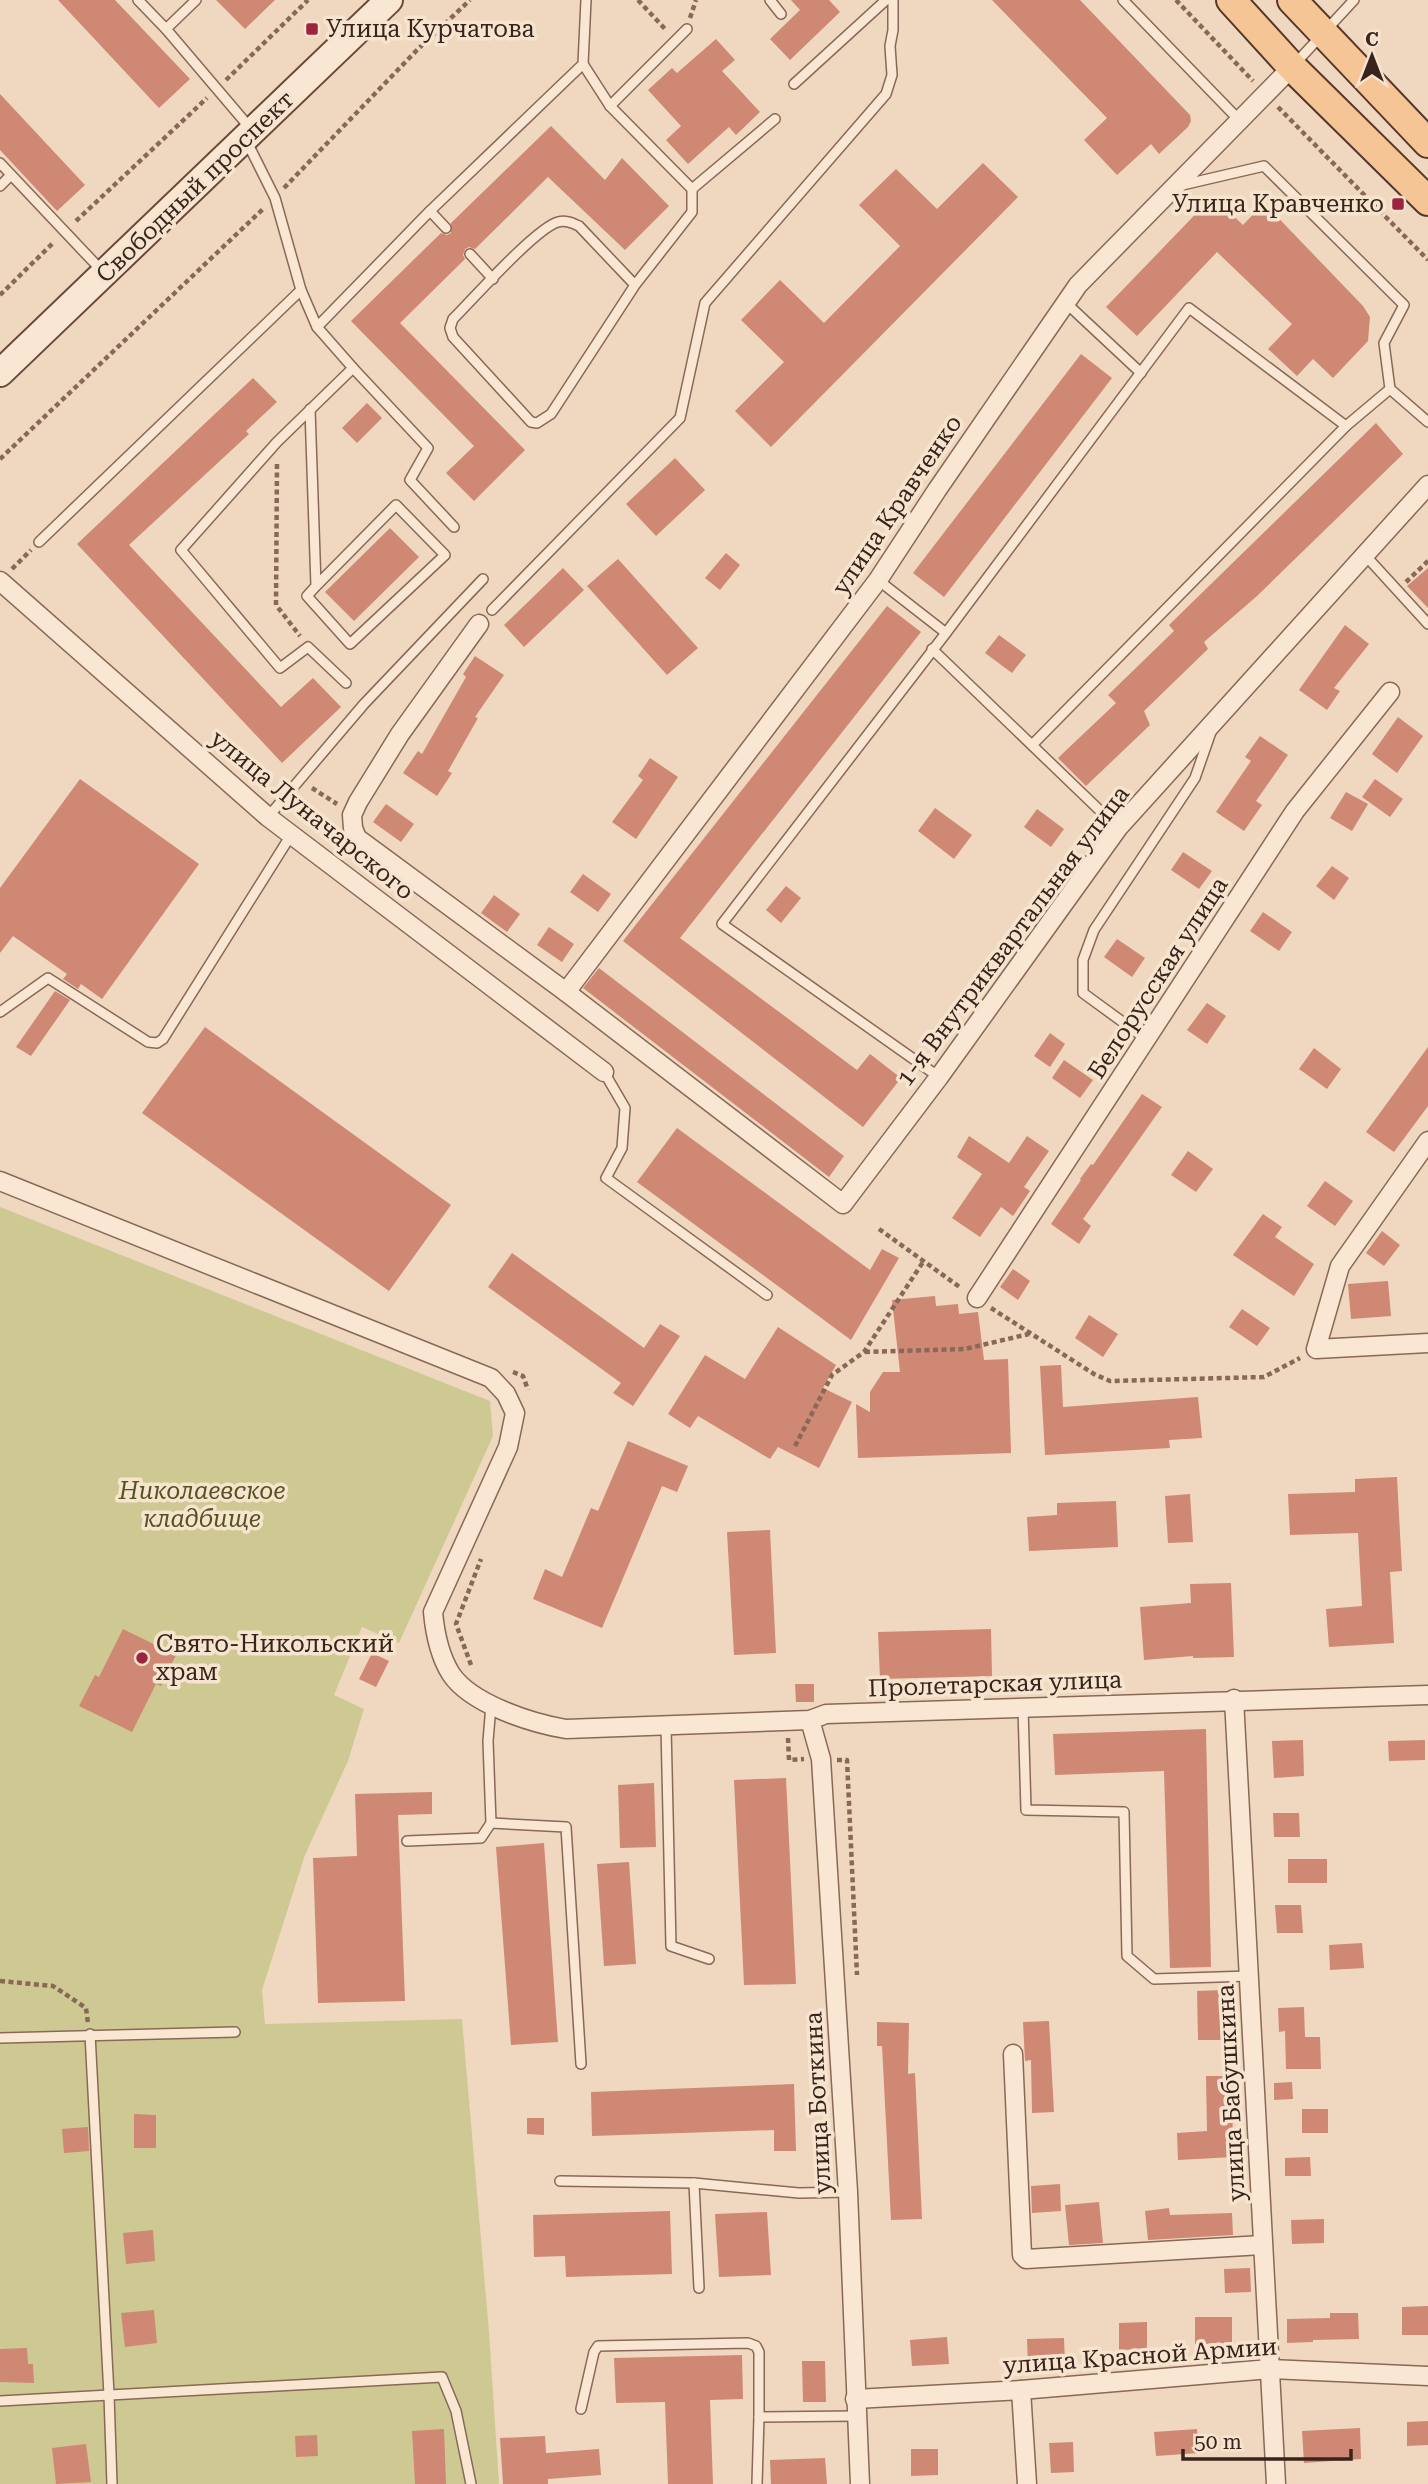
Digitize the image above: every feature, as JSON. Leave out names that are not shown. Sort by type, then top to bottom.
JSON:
[{"type":"main road","name":"Свободный проспект","points":[[0,373],[389,0]]},
{"type":"main road","points":[[1231,0],[1292,67],[1428,201]]},
{"type":"main road","points":[[1292,0],[1428,143]]},
{"type":"street","name":"улица Кравченко","points":[[566,992],[878,580],[1065,302],[1108,252],[1292,67]]},
{"type":"street","name":"1-я Внутриквартальная улица","points":[[843,1204],[939,1077],[1118,828],[1428,485]]},
{"type":"street","name":"улица Луначарского","points":[[5,576],[268,817],[604,1072]]},
{"type":"street","points":[[352,815],[400,734],[479,624]]},
{"type":"street","name":"Белорусская улица","points":[[977,1298],[1295,811],[1390,692]]},
{"type":"street","name":"улица Луначарского","points":[[352,815],[357,838],[566,992],[843,1204]]},
{"type":"street","points":[[1428,1141],[1340,1266],[1316,1349],[1428,1343]]},
{"type":"street","name":"Пролетарская улица","points":[[0,1181],[491,1378],[506,1394],[515,1413],[508,1447],[433,1612],[435,1639],[452,1675],[475,1696],[544,1725],[566,1729],[666,1727],[810,1720],[826,1714],[1234,1699],[1428,1695]]},
{"type":"street","name":"улица Бабушкина","points":[[1234,1699],[1276,2484]]},
{"type":"street","name":"улица Боткина","points":[[810,1720],[821,1759],[848,2192],[860,2484]]},
{"type":"street","points":[[1013,2054],[1022,2255],[1026,2259],[1262,2245]]},
{"type":"street","name":"улица Красной Армии","points":[[856,2407],[1270,2368],[1428,2376]]},
{"type":"street","points":[[1021,2390],[1027,2484]]},
{"type":"lane","points":[[138,0],[218,88],[249,135],[275,198],[301,290],[317,327],[428,448],[410,480],[454,527]]},
{"type":"lane","points":[[166,29],[196,0]]},
{"type":"lane","points":[[586,0],[583,64],[610,106],[692,189],[692,212],[635,285],[551,414],[537,424],[531,422],[453,337],[450,328],[453,318],[539,233],[557,222],[570,221],[579,226],[635,285]]},
{"type":"lane","points":[[770,0],[781,14]]},
{"type":"lane","points":[[794,84],[886,0]]},
{"type":"lane","points":[[492,610],[680,418],[705,303],[886,94],[892,75],[890,46],[893,0]]},
{"type":"lane","points":[[1124,0],[1240,121]]},
{"type":"lane","points":[[1292,67],[1354,0]]},
{"type":"lane","points":[[610,106],[687,29]]},
{"type":"lane","points":[[317,327],[430,211],[583,64]]},
{"type":"lane","points":[[692,189],[775,119]]},
{"type":"lane","points":[[0,163],[104,273]]},
{"type":"lane","points":[[1172,188],[1264,166],[1404,305],[1384,343],[1390,389],[1428,422]]},
{"type":"lane","points":[[0,186],[11,175]]},
{"type":"lane","points":[[430,211],[446,228]]},
{"type":"lane","points":[[470,254],[493,279]]},
{"type":"lane","points":[[39,542],[301,290]]},
{"type":"lane","points":[[1065,302],[1141,373]]},
{"type":"lane","points":[[939,1077],[722,924],[946,633],[1189,308],[1346,426]]},
{"type":"lane","points":[[346,683],[308,647],[281,668],[181,550],[277,442],[353,368]]},
{"type":"lane","points":[[1032,745],[1346,426],[1390,389]]},
{"type":"lane","points":[[310,409],[316,586],[307,596],[350,644],[445,555],[396,505],[316,586]]},
{"type":"lane","points":[[1366,555],[1428,624]]},
{"type":"lane","points":[[268,817],[364,705],[483,579]]},
{"type":"lane","points":[[878,580],[946,633]]},
{"type":"lane","points":[[932,649],[1118,828]]},
{"type":"lane","points":[[1147,1040],[1083,993],[1083,960],[1094,930],[1195,778],[1214,724]]},
{"type":"lane","points":[[0,1012],[48,978],[148,1042],[158,1043],[290,835]]},
{"type":"lane","points":[[604,1072],[625,1108],[622,1148],[606,1178],[767,1295]]},
{"type":"lane","points":[[407,1841],[481,1838],[491,1823],[488,1741],[491,1703]]},
{"type":"lane","points":[[1023,1707],[1026,1810],[1124,1812],[1126,1956],[1154,1979],[1250,1976]]},
{"type":"lane","points":[[666,1727],[671,1946],[709,1959]]},
{"type":"lane","points":[[491,1823],[566,1827],[581,2064]]},
{"type":"lane","points":[[0,2038],[235,2032]]},
{"type":"lane","points":[[90,2034],[112,2484]]},
{"type":"lane","points":[[560,2181],[694,2183],[799,2193],[848,2192]]},
{"type":"lane","points":[[694,2183],[698,2288]]},
{"type":"lane","points":[[581,2409],[594,2352],[598,2346],[747,2343],[756,2346],[759,2352],[757,2484]]},
{"type":"lane","points":[[0,2401],[442,2377],[456,2411],[471,2484]]},
{"type":"lane","points":[[759,2417],[856,2407]]},
{"type":"path","points":[[0,295],[308,0]]},
{"type":"path","points":[[0,459],[275,198],[417,50],[470,0]]},
{"type":"path","points":[[638,0],[675,40]]},
{"type":"path","points":[[1176,0],[1428,260]]},
{"type":"path","points":[[277,442],[276,605],[308,647]]},
{"type":"path","points":[[5,576],[39,542]]},
{"type":"path","points":[[301,780],[352,815]]},
{"type":"path","points":[[880,1229],[923,1262],[1029,1334],[1110,1381],[1264,1377],[1316,1349]]},
{"type":"path","points":[[795,1446],[832,1375],[864,1352],[923,1262]]},
{"type":"path","points":[[864,1352],[965,1349],[1029,1334]]},
{"type":"path","points":[[510,1371],[523,1376],[530,1397]]},
{"type":"path","points":[[478,1673],[471,1667],[456,1624],[486,1546]]},
{"type":"path","points":[[788,1721],[789,1760],[847,1760],[857,1982]]},
{"type":"path","points":[[0,1981],[53,1986],[69,1995],[86,2008],[90,2034]]},
{"type":"green space","name":"Николаевское кладбище","points":[[0,1207],[490,1401],[493,1436],[399,1643],[362,1627],[334,1695],[364,1709],[348,1761],[305,1855],[262,1990],[265,2024],[462,2019],[499,2484],[0,2484]]},
{"type":"building","points":[[58,0],[115,0],[190,79],[159,108]]},
{"type":"building","points":[[216,0],[275,0],[245,29]]},
{"type":"building","points":[[791,0],[829,0],[840,12],[790,60],[770,39],[800,10]]},
{"type":"building","points":[[992,0],[1080,0],[1190,115],[1188,127],[1159,154],[1151,144],[1117,175],[1084,140],[1107,118]]},
{"type":"building","points":[[716,39],[735,60],[722,71],[760,112],[736,135],[729,127],[688,164],[666,140],[681,126],[648,90],[672,68],[677,73]]},
{"type":"building","points":[[0,94],[85,185],[57,211],[0,150]]},
{"type":"building","points":[[551,126],[605,180],[622,158],[669,206],[625,250],[548,177],[475,249],[465,249],[465,259],[400,323],[525,450],[474,501],[446,473],[474,446],[351,321],[441,233],[451,233],[451,223]]},
{"type":"building","points":[[983,163],[1018,197],[771,447],[735,411],[784,362],[741,320],[780,280],[824,323],[900,246],[859,205],[896,169],[937,209]]},
{"type":"building","points":[[1213,196],[1243,225],[1264,203],[1363,306],[1370,317],[1368,341],[1333,378],[1313,359],[1297,376],[1268,349],[1292,324],[1217,252],[1137,336],[1106,307]]},
{"type":"building","points":[[1081,354],[1112,378],[944,597],[913,573]]},
{"type":"building","points":[[253,378],[277,402],[246,431],[249,434],[129,545],[281,707],[313,678],[341,707],[282,763],[77,544]]},
{"type":"building","points":[[367,403],[382,418],[357,443],[342,428]]},
{"type":"building","points":[[1376,423],[1403,454],[1257,596],[1204,642],[1208,649],[1144,711],[1150,725],[1086,786],[1058,758],[1116,703],[1108,695],[1174,631],[1169,625]]},
{"type":"building","points":[[675,458],[705,490],[656,536],[626,504]]},
{"type":"building","points":[[390,528],[419,557],[354,621],[325,592]]},
{"type":"building","points":[[726,553],[740,565],[720,590],[705,578]]},
{"type":"building","points":[[618,559],[698,648],[667,675],[587,586]]},
{"type":"building","points":[[563,568],[584,590],[524,647],[504,625]]},
{"type":"building","points":[[1428,568],[1428,608],[1407,586]]},
{"type":"building","points":[[887,606],[921,632],[680,938],[857,1070],[870,1054],[901,1078],[863,1127],[623,941]]},
{"type":"building","points":[[1345,625],[1369,644],[1334,688],[1340,691],[1327,710],[1299,690]]},
{"type":"building","points":[[999,635],[1026,655],[1012,673],[985,653]]},
{"type":"building","points":[[475,656],[504,675],[475,717],[478,718],[448,771],[452,773],[437,796],[403,773],[418,751],[422,754]]},
{"type":"building","points":[[1398,717],[1423,736],[1397,773],[1372,754]]},
{"type":"building","points":[[1260,736],[1288,755],[1256,801],[1262,805],[1244,831],[1216,812],[1251,761],[1245,757]]},
{"type":"building","points":[[650,758],[678,777],[636,839],[612,822],[643,780],[638,776]]},
{"type":"building","points":[[80,779],[199,864],[102,999],[81,984],[78,989],[63,979],[67,974],[13,936],[0,953],[0,888]]},
{"type":"building","points":[[1375,779],[1403,799],[1390,817],[1362,797]]},
{"type":"building","points":[[1346,792],[1368,804],[1352,831],[1330,818]]},
{"type":"building","points":[[386,804],[414,824],[401,842],[373,822]]},
{"type":"building","points":[[935,808],[972,835],[954,859],[918,831]]},
{"type":"building","points":[[1037,809],[1064,829],[1051,847],[1024,827]]},
{"type":"building","points":[[1183,852],[1212,871],[1199,889],[1171,870]]},
{"type":"building","points":[[1332,866],[1349,878],[1334,900],[1316,886]]},
{"type":"building","points":[[583,874],[611,894],[598,912],[570,892]]},
{"type":"building","points":[[786,886],[801,898],[781,923],[766,910]]},
{"type":"building","points":[[494,895],[520,914],[507,932],[481,913]]},
{"type":"building","points":[[1263,912],[1292,932],[1279,951],[1250,931]]},
{"type":"building","points":[[549,927],[574,944],[562,962],[537,945]]},
{"type":"building","points":[[1117,939],[1145,958],[1132,977],[1104,957]]},
{"type":"building","points":[[599,968],[844,1156],[829,1177],[583,988]]},
{"type":"building","points":[[55,991],[70,1000],[31,1056],[16,1047]]},
{"type":"building","points":[[1207,1003],[1226,1016],[1207,1044],[1187,1030]]},
{"type":"building","points":[[205,1027],[451,1205],[389,1291],[142,1113]]},
{"type":"building","points":[[1050,1033],[1065,1044],[1050,1067],[1034,1056]]},
{"type":"building","points":[[1428,1047],[1428,1106],[1394,1152],[1366,1132]]},
{"type":"building","points":[[1314,1048],[1341,1069],[1327,1089],[1299,1069]]},
{"type":"building","points":[[1064,1060],[1093,1080],[1080,1098],[1052,1078]]},
{"type":"building","points":[[1142,1094],[1162,1107],[1083,1219],[1091,1226],[1079,1244],[1051,1224]]},
{"type":"building","points":[[677,1128],[870,1270],[882,1249],[899,1258],[851,1340],[637,1182]]},
{"type":"building","points":[[969,1136],[1009,1163],[1027,1136],[1049,1151],[1024,1187],[1030,1191],[1013,1216],[1001,1207],[980,1237],[952,1218],[982,1174],[957,1157]]},
{"type":"building","points":[[1188,1151],[1213,1169],[1196,1192],[1171,1175]]},
{"type":"building","points":[[1325,1181],[1353,1201],[1335,1226],[1307,1206]]},
{"type":"building","points":[[1263,1214],[1282,1227],[1275,1237],[1314,1264],[1294,1296],[1233,1255]]},
{"type":"building","points":[[1382,1231],[1400,1245],[1384,1266],[1366,1253]]},
{"type":"building","points":[[512,1253],[644,1348],[660,1324],[680,1336],[633,1406],[613,1393],[621,1383],[488,1287]]},
{"type":"building","points":[[1013,1269],[1030,1281],[1018,1300],[1000,1287]]},
{"type":"building","points":[[1388,1281],[1391,1316],[1351,1319],[1348,1284]]},
{"type":"building","points":[[935,1296],[936,1306],[958,1304],[959,1314],[978,1312],[984,1360],[1008,1359],[1011,1453],[858,1458],[856,1404],[870,1412],[870,1392],[883,1372],[900,1372],[892,1300]]},
{"type":"building","points":[[1242,1309],[1270,1328],[1257,1346],[1229,1327]]},
{"type":"building","points":[[1089,1315],[1118,1334],[1103,1357],[1075,1338]]},
{"type":"building","points":[[778,1327],[836,1365],[823,1388],[852,1402],[819,1468],[778,1447],[770,1459],[698,1416],[690,1428],[668,1414],[705,1355],[745,1379]]},
{"type":"building","points":[[1061,1365],[1063,1407],[1198,1397],[1202,1438],[1169,1440],[1170,1448],[1045,1455],[1040,1366]]},
{"type":"building","points":[[628,1441],[688,1466],[677,1492],[662,1486],[602,1628],[533,1599],[545,1569],[562,1577],[591,1508],[598,1511]]},
{"type":"building","points":[[1397,1477],[1402,1571],[1390,1572],[1394,1643],[1329,1647],[1326,1609],[1362,1606],[1358,1533],[1290,1535],[1288,1494],[1355,1492],[1355,1479]]},
{"type":"building","points":[[1190,1494],[1193,1542],[1168,1543],[1165,1496]]},
{"type":"building","points":[[1116,1501],[1118,1547],[1029,1551],[1027,1517],[1057,1515],[1057,1503]]},
{"type":"building","points":[[770,1530],[776,1653],[734,1655],[727,1532]]},
{"type":"building","points":[[1231,1583],[1234,1657],[1193,1656],[1144,1660],[1140,1607],[1191,1603],[1190,1584]]},
{"type":"building","points":[[123,1629],[176,1655],[161,1686],[156,1684],[132,1732],[79,1706],[95,1675],[99,1677]]},
{"type":"building","points":[[991,1629],[992,1676],[880,1679],[878,1632]]},
{"type":"building","points":[[372,1653],[389,1661],[376,1687],[359,1679]]},
{"type":"building","points":[[795,1684],[814,1684],[814,1702],[796,1702]]},
{"type":"building","points":[[1206,1729],[1211,1967],[1170,1968],[1164,1771],[1055,1775],[1053,1734]]},
{"type":"building","points":[[1303,1740],[1304,1776],[1274,1778],[1272,1741]]},
{"type":"building","points":[[1425,1740],[1425,1760],[1389,1761],[1388,1741]]},
{"type":"building","points":[[786,1778],[796,1984],[744,1985],[734,1780]]},
{"type":"building","points":[[654,1783],[656,1847],[620,1848],[618,1785]]},
{"type":"building","points":[[432,1792],[432,1814],[398,1815],[405,2001],[318,2003],[313,1858],[357,1856],[355,1794]]},
{"type":"building","points":[[1273,1813],[1299,1813],[1300,1837],[1274,1837]]},
{"type":"building","points":[[544,1843],[558,2042],[511,2045],[496,1847]]},
{"type":"building","points":[[1288,1859],[1327,1859],[1327,1883],[1288,1883]]},
{"type":"building","points":[[629,1862],[636,1964],[604,1966],[597,1864]]},
{"type":"building","points":[[1275,1905],[1301,1905],[1303,1933],[1277,1933]]},
{"type":"building","points":[[1362,1943],[1364,1968],[1330,1970],[1329,1945]]},
{"type":"building","points":[[1223,1990],[1224,2040],[1198,2040],[1197,1991]]},
{"type":"building","points":[[1304,2007],[1305,2037],[1320,2037],[1321,2069],[1286,2069],[1285,2031],[1279,2032],[1278,2008]]},
{"type":"building","points":[[1049,2021],[1054,2112],[1032,2113],[1031,2060],[1025,2061],[1023,2022]]},
{"type":"building","points":[[877,2022],[909,2023],[908,2074],[915,2073],[922,2219],[891,2220],[882,2046],[877,2046]]},
{"type":"building","points":[[1206,2076],[1232,2076],[1233,2157],[1178,2160],[1177,2133],[1207,2131]]},
{"type":"building","points":[[1292,2082],[1293,2099],[1274,2100],[1274,2083]]},
{"type":"building","points":[[794,2084],[796,2151],[774,2151],[774,2130],[592,2136],[591,2092]]},
{"type":"building","points":[[1302,2109],[1328,2109],[1328,2133],[1302,2133]]},
{"type":"building","points":[[134,2114],[156,2115],[156,2148],[134,2148]]},
{"type":"building","points":[[527,2118],[544,2118],[544,2135],[527,2134]]},
{"type":"building","points":[[88,2127],[89,2151],[64,2153],[62,2129]]},
{"type":"building","points":[[1310,2157],[1311,2176],[1285,2176],[1285,2158]]},
{"type":"building","points":[[1060,2184],[1061,2211],[1032,2213],[1031,2186]]},
{"type":"building","points":[[1099,2202],[1103,2243],[1069,2245],[1065,2205]]},
{"type":"building","points":[[1169,2208],[1170,2215],[1232,2213],[1233,2235],[1148,2240],[1145,2211]]},
{"type":"building","points":[[670,2211],[672,2274],[566,2277],[565,2256],[534,2257],[533,2215]]},
{"type":"building","points":[[767,2212],[771,2275],[719,2277],[715,2214]]},
{"type":"building","points":[[1324,2219],[1324,2243],[1292,2244],[1291,2220]]},
{"type":"building","points":[[153,2230],[155,2261],[126,2264],[123,2233]]},
{"type":"building","points":[[1250,2268],[1251,2292],[1225,2293],[1224,2269]]},
{"type":"building","points":[[1428,2306],[1428,2335],[1402,2335],[1402,2307]]},
{"type":"building","points":[[154,2310],[157,2343],[125,2347],[121,2313]]},
{"type":"building","points":[[1330,2313],[1358,2313],[1359,2339],[1287,2343],[1287,2319],[1330,2318]]},
{"type":"building","points":[[1195,2317],[1232,2317],[1232,2344],[1195,2344]]},
{"type":"building","points":[[1147,2322],[1147,2349],[1119,2350],[1119,2323]]},
{"type":"building","points":[[947,2337],[949,2364],[912,2366],[910,2340]]},
{"type":"building","points":[[1064,2338],[1065,2364],[1028,2366],[1027,2339]]},
{"type":"building","points":[[27,2348],[28,2364],[33,2364],[34,2383],[0,2382],[0,2349]]},
{"type":"building","points":[[742,2355],[743,2399],[710,2400],[713,2484],[668,2484],[665,2402],[616,2403],[614,2358]]},
{"type":"building","points":[[802,2361],[825,2361],[826,2402],[803,2402]]},
{"type":"building","points":[[1428,2421],[1428,2445],[1407,2446],[1407,2422]]},
{"type":"building","points":[[1360,2428],[1361,2459],[1304,2463],[1302,2431]]},
{"type":"building","points":[[444,2429],[446,2484],[415,2484],[412,2431]]},
{"type":"building","points":[[1197,2429],[1199,2453],[1156,2456],[1154,2432]]},
{"type":"building","points":[[317,2435],[318,2456],[296,2457],[295,2436]]},
{"type":"building","points":[[545,2436],[546,2453],[599,2449],[601,2475],[548,2479],[548,2484],[503,2484],[500,2438]]},
{"type":"building","points":[[1073,2442],[1074,2472],[1051,2473],[1049,2443]]},
{"type":"building","points":[[86,2444],[91,2482],[56,2484],[52,2448]]},
{"type":"building","points":[[911,2449],[938,2449],[938,2475],[911,2476]]},
{"type":"building","points":[[825,2458],[827,2484],[771,2484],[770,2460]]},
{"type":"place","name":"Улица Курчатова","points":[[312,29]]},
{"type":"place","name":"Улица Кравченко","points":[[1398,204]]},
{"type":"place","name":"Свято-Никольский храм","points":[[142,1658]]}]
